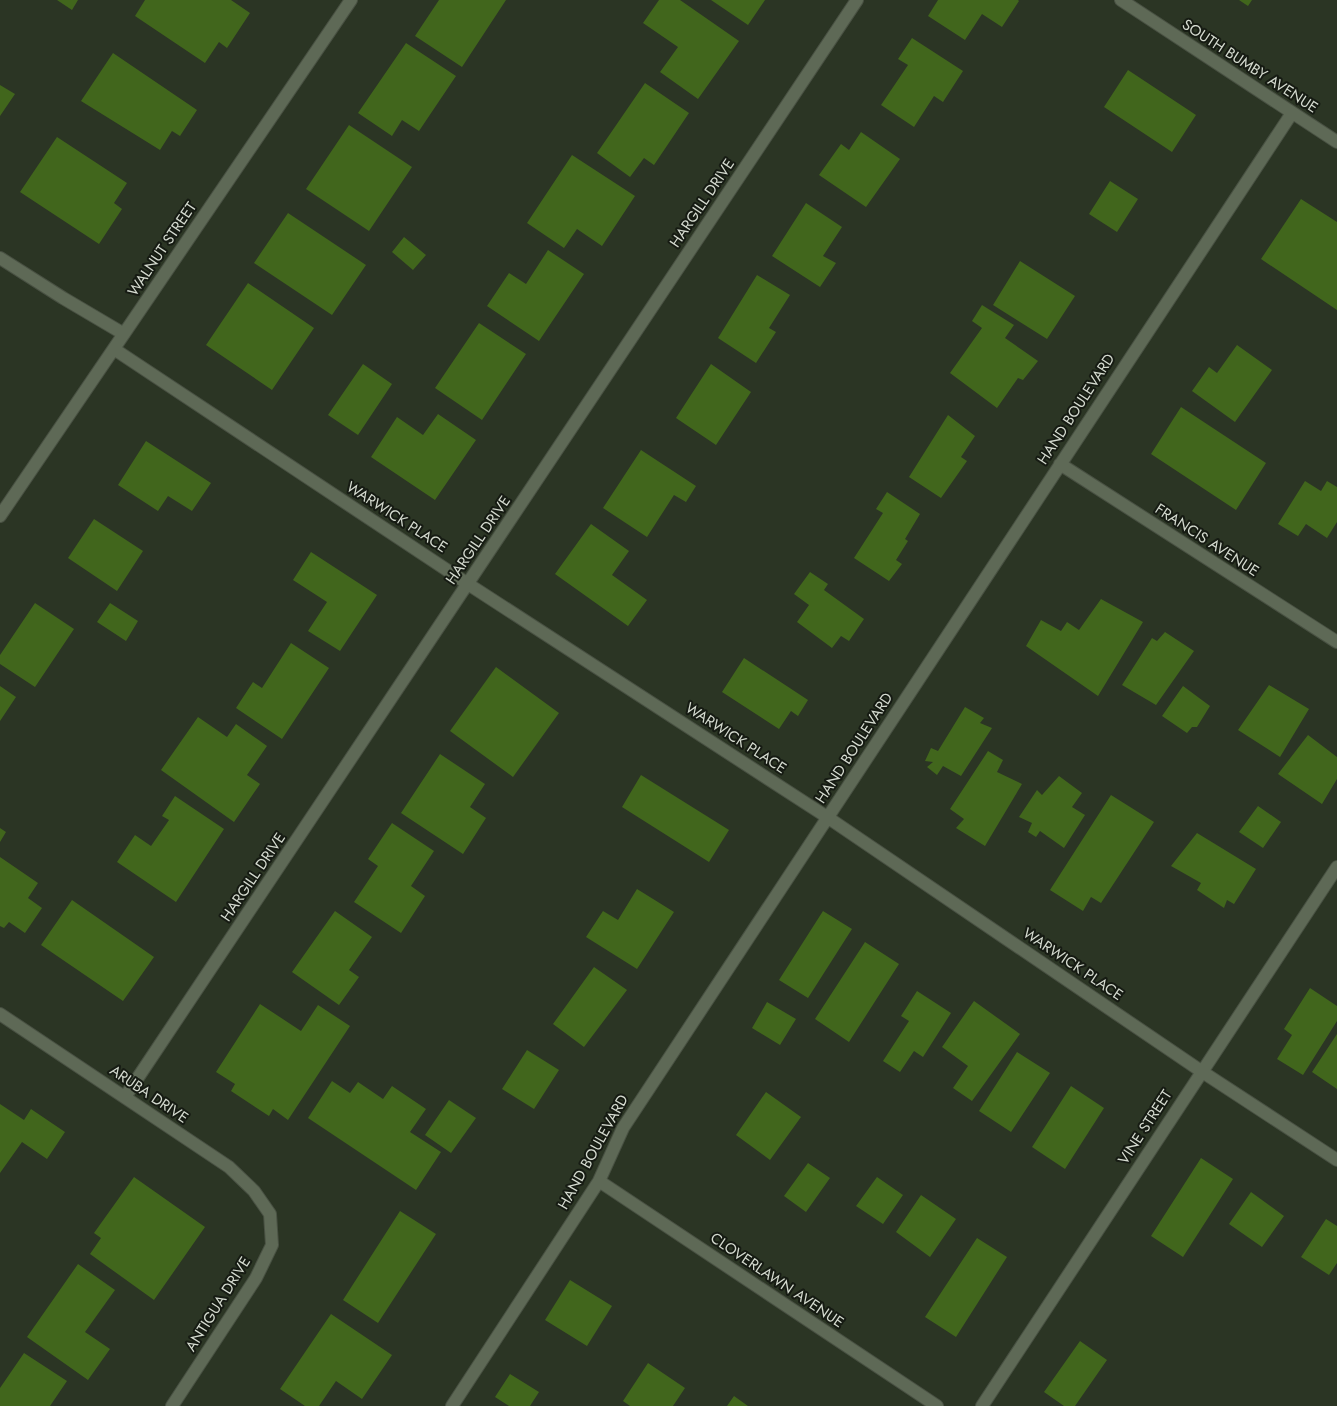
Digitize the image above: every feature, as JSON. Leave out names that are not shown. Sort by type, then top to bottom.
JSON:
[{"type":"street","name":"WALNUT STREET","points":[[0,516],[351,0]]},
{"type":"street","name":"HARGILL DRIVE","points":[[126,1097],[857,0]]},
{"type":"street","name":"SOUTH BUMBY AVENUE","points":[[1121,0],[1337,142]]},
{"type":"street","name":"HAND BOULEVARD","points":[[452,1406],[600,1181],[622,1128],[1292,113]]},
{"type":"street","points":[[0,258],[124,334]]},
{"type":"street","name":"WARWICK PLACE","points":[[114,349],[468,584],[827,817],[1201,1071],[1337,1160]]},
{"type":"street","name":"FRANCIS AVENUE","points":[[1060,464],[1337,642]]},
{"type":"street","name":"VINE STREET","points":[[982,1406],[1337,867]]},
{"type":"street","name":"ARUBA DRIVE","points":[[0,1014],[229,1167],[254,1191],[270,1214]]},
{"type":"street","name":"CLOVERLAWN AVENUE","points":[[600,1181],[937,1406]]},
{"type":"street","name":"ANTIGUA DRIVE","points":[[172,1406],[256,1278],[272,1245],[270,1214]]},
{"type":"building","points":[[57,0],[78,0],[72,10]]},
{"type":"building","points":[[145,0],[231,0],[250,13],[227,48],[219,42],[205,63],[135,16]]},
{"type":"building","points":[[439,0],[506,0],[462,67],[415,36]]},
{"type":"building","points":[[659,0],[680,0],[739,41],[698,99],[660,72],[678,47],[643,23]]},
{"type":"building","points":[[711,0],[765,0],[748,25]]},
{"type":"building","points":[[938,0],[1019,1],[1002,27],[982,14],[965,40],[928,16]]},
{"type":"building","points":[[1239,0],[1252,0],[1248,6]]},
{"type":"building","points":[[912,38],[963,71],[943,102],[934,96],[914,127],[881,105],[908,65],[898,59]]},
{"type":"building","points":[[406,43],[456,76],[419,131],[402,120],[392,136],[358,113]]},
{"type":"building","points":[[113,53],[197,110],[180,136],[172,131],[160,150],[81,101]]},
{"type":"building","points":[[1128,70],[1196,115],[1172,152],[1104,107]]},
{"type":"building","points":[[645,83],[689,113],[654,165],[644,158],[630,177],[597,153]]},
{"type":"building","points":[[0,85],[15,94],[0,116]]},
{"type":"building","points":[[349,125],[412,167],[369,231],[306,189]]},
{"type":"building","points":[[861,132],[900,159],[866,207],[819,175],[841,144],[849,150]]},
{"type":"building","points":[[57,137],[127,183],[114,203],[122,209],[99,244],[20,192]]},
{"type":"building","points":[[572,155],[635,196],[602,246],[577,229],[564,248],[527,223]]},
{"type":"building","points":[[1110,181],[1138,199],[1117,232],[1089,214]]},
{"type":"building","points":[[1301,199],[1337,222],[1337,310],[1261,259]]},
{"type":"building","points":[[806,203],[842,227],[823,256],[836,263],[820,287],[772,256]]},
{"type":"building","points":[[288,213],[366,265],[332,315],[254,263]]},
{"type":"building","points":[[404,237],[426,255],[413,270],[392,252]]},
{"type":"building","points":[[548,250],[584,274],[539,341],[487,306],[509,273],[526,284]]},
{"type":"building","points":[[1020,261],[1075,296],[1047,339],[993,305]]},
{"type":"building","points":[[757,275],[790,295],[769,328],[776,332],[756,363],[718,338]]},
{"type":"building","points":[[248,283],[314,328],[272,390],[206,345]]},
{"type":"building","points":[[982,305],[1014,325],[1005,338],[1038,361],[1023,380],[1018,378],[997,408],[950,373],[982,328],[972,321]]},
{"type":"building","points":[[479,323],[526,354],[482,420],[435,388]]},
{"type":"building","points":[[1237,345],[1272,370],[1235,422],[1192,391],[1209,367],[1217,373]]},
{"type":"building","points":[[363,364],[392,384],[358,435],[328,415]]},
{"type":"building","points":[[711,364],[751,392],[716,445],[676,418]]},
{"type":"building","points":[[1181,407],[1266,463],[1236,510],[1151,454]]},
{"type":"building","points":[[438,414],[476,440],[435,500],[371,457],[397,417],[423,435]]},
{"type":"building","points":[[948,415],[975,436],[961,457],[967,461],[941,498],[909,477]]},
{"type":"building","points":[[146,441],[211,483],[192,511],[168,496],[158,511],[118,485]]},
{"type":"building","points":[[641,450],[696,486],[686,502],[674,495],[647,537],[603,508]]},
{"type":"building","points":[[1305,481],[1321,491],[1327,481],[1337,487],[1337,522],[1327,538],[1306,524],[1298,536],[1278,524]]},
{"type":"building","points":[[887,492],[920,514],[905,539],[908,541],[896,560],[902,564],[889,581],[854,558],[883,513],[876,509]]},
{"type":"building","points":[[94,519],[143,551],[117,591],[68,558]]},
{"type":"building","points":[[591,524],[629,551],[612,575],[647,600],[628,626],[555,574]]},
{"type":"building","points":[[311,552],[377,595],[340,651],[308,631],[327,602],[293,580]]},
{"type":"building","points":[[810,572],[828,584],[824,590],[864,619],[849,641],[841,636],[832,648],[797,622],[809,605],[794,594]]},
{"type":"building","points":[[1101,599],[1143,622],[1098,696],[1026,646],[1041,620],[1061,631],[1067,622],[1079,630]]},
{"type":"building","points":[[35,603],[74,629],[35,687],[0,664],[0,655]]},
{"type":"building","points":[[110,603],[138,621],[126,641],[97,622]]},
{"type":"building","points":[[1165,632],[1194,651],[1156,705],[1122,685],[1152,638],[1157,641]]},
{"type":"building","points":[[291,643],[329,668],[282,739],[236,708],[253,682],[262,688]]},
{"type":"building","points":[[744,658],[808,700],[798,716],[791,711],[779,729],[722,692]]},
{"type":"building","points":[[496,667],[559,713],[513,777],[450,731]]},
{"type":"building","points":[[1269,685],[1309,709],[1280,757],[1238,730]]},
{"type":"building","points":[[0,686],[16,697],[0,721]]},
{"type":"building","points":[[1183,686],[1210,706],[1197,727],[1192,727],[1187,733],[1162,716]]},
{"type":"building","points":[[965,707],[984,718],[980,723],[992,728],[961,776],[943,766],[937,775],[927,767],[933,762],[925,761],[931,748],[938,751]]},
{"type":"building","points":[[198,717],[227,737],[236,724],[267,746],[247,775],[260,784],[234,822],[161,770]]},
{"type":"building","points":[[1308,735],[1337,757],[1337,779],[1322,804],[1278,774]]},
{"type":"building","points":[[988,751],[1003,760],[997,772],[1022,784],[985,846],[956,828],[964,819],[950,809]]},
{"type":"building","points":[[440,754],[485,784],[470,807],[486,818],[463,854],[401,813]]},
{"type":"building","points":[[641,775],[729,830],[709,862],[622,807]]},
{"type":"building","points":[[1059,776],[1082,793],[1072,807],[1085,815],[1064,848],[1040,831],[1036,837],[1028,832],[1032,823],[1019,817],[1037,790],[1042,795]]},
{"type":"building","points":[[1111,795],[1154,822],[1101,903],[1091,897],[1083,911],[1050,890]]},
{"type":"building","points":[[175,796],[224,829],[176,902],[117,862],[135,835],[151,846],[169,820],[162,816]]},
{"type":"building","points":[[1258,806],[1281,822],[1263,848],[1239,832]]},
{"type":"building","points":[[392,823],[434,851],[411,886],[425,896],[401,933],[354,902],[378,866],[368,859]]},
{"type":"building","points":[[0,828],[6,832],[0,842]]},
{"type":"building","points":[[1197,833],[1256,869],[1234,904],[1227,900],[1224,908],[1197,890],[1201,883],[1171,866]]},
{"type":"building","points":[[0,857],[38,883],[28,898],[42,908],[25,933],[9,922],[4,928],[0,926]]},
{"type":"building","points":[[637,889],[674,912],[637,969],[586,937],[603,911],[618,920]]},
{"type":"building","points":[[72,900],[154,957],[123,1001],[41,945]]},
{"type":"building","points":[[335,911],[372,937],[349,970],[359,977],[339,1005],[292,972]]},
{"type":"building","points":[[823,911],[852,929],[808,998],[779,980]]},
{"type":"building","points":[[865,942],[899,964],[849,1042],[815,1019]]},
{"type":"building","points":[[594,967],[627,990],[584,1047],[553,1024]]},
{"type":"building","points":[[1310,988],[1337,1006],[1337,1021],[1303,1075],[1277,1059],[1292,1035],[1284,1029]]},
{"type":"building","points":[[917,991],[951,1013],[923,1057],[914,1051],[900,1072],[883,1061],[909,1021],[901,1016]]},
{"type":"building","points":[[974,1001],[1020,1034],[972,1101],[953,1088],[968,1066],[942,1047]]},
{"type":"building","points":[[767,1002],[796,1019],[780,1045],[752,1028]]},
{"type":"building","points":[[260,1004],[301,1031],[318,1005],[350,1026],[288,1120],[273,1109],[269,1116],[231,1091],[235,1084],[216,1072]]},
{"type":"building","points":[[1337,1034],[1337,1089],[1312,1072]]},
{"type":"building","points":[[527,1050],[559,1070],[534,1109],[502,1089]]},
{"type":"building","points":[[1017,1052],[1050,1073],[1011,1132],[979,1111]]},
{"type":"building","points":[[332,1081],[350,1093],[358,1082],[383,1099],[392,1086],[426,1109],[410,1132],[441,1152],[416,1190],[308,1118]]},
{"type":"building","points":[[1071,1086],[1104,1108],[1065,1169],[1032,1147]]},
{"type":"building","points":[[766,1092],[801,1117],[770,1160],[736,1135]]},
{"type":"building","points":[[449,1100],[476,1118],[451,1153],[425,1135]]},
{"type":"building","points":[[0,1104],[24,1120],[31,1109],[65,1132],[47,1159],[22,1142],[0,1173]]},
{"type":"building","points":[[1201,1158],[1233,1179],[1183,1257],[1151,1236]]},
{"type":"building","points":[[808,1163],[830,1178],[806,1212],[784,1196]]},
{"type":"building","points":[[134,1177],[205,1227],[154,1300],[90,1254],[101,1238],[94,1233]]},
{"type":"building","points":[[877,1177],[903,1195],[883,1224],[856,1206]]},
{"type":"building","points":[[1251,1192],[1284,1216],[1262,1247],[1229,1224]]},
{"type":"building","points":[[921,1195],[956,1219],[930,1257],[896,1232]]},
{"type":"building","points":[[400,1211],[436,1234],[378,1323],[343,1300]]},
{"type":"building","points":[[1326,1219],[1337,1226],[1337,1263],[1329,1275],[1301,1257]]},
{"type":"building","points":[[977,1238],[1007,1257],[956,1337],[925,1317]]},
{"type":"building","points":[[78,1264],[115,1290],[85,1332],[110,1349],[88,1380],[27,1337]]},
{"type":"building","points":[[570,1280],[612,1306],[587,1346],[545,1320]]},
{"type":"building","points":[[331,1314],[392,1355],[362,1399],[336,1381],[319,1406],[305,1406],[280,1389]]},
{"type":"building","points":[[1080,1341],[1107,1360],[1075,1406],[1064,1406],[1044,1392]]},
{"type":"building","points":[[24,1353],[67,1381],[50,1406],[0,1406],[0,1388]]},
{"type":"building","points":[[648,1363],[685,1388],[673,1406],[630,1406],[623,1401]]},
{"type":"building","points":[[510,1374],[539,1392],[530,1406],[509,1406],[495,1397]]},
{"type":"building","points":[[734,1396],[748,1406],[727,1406]]}]
